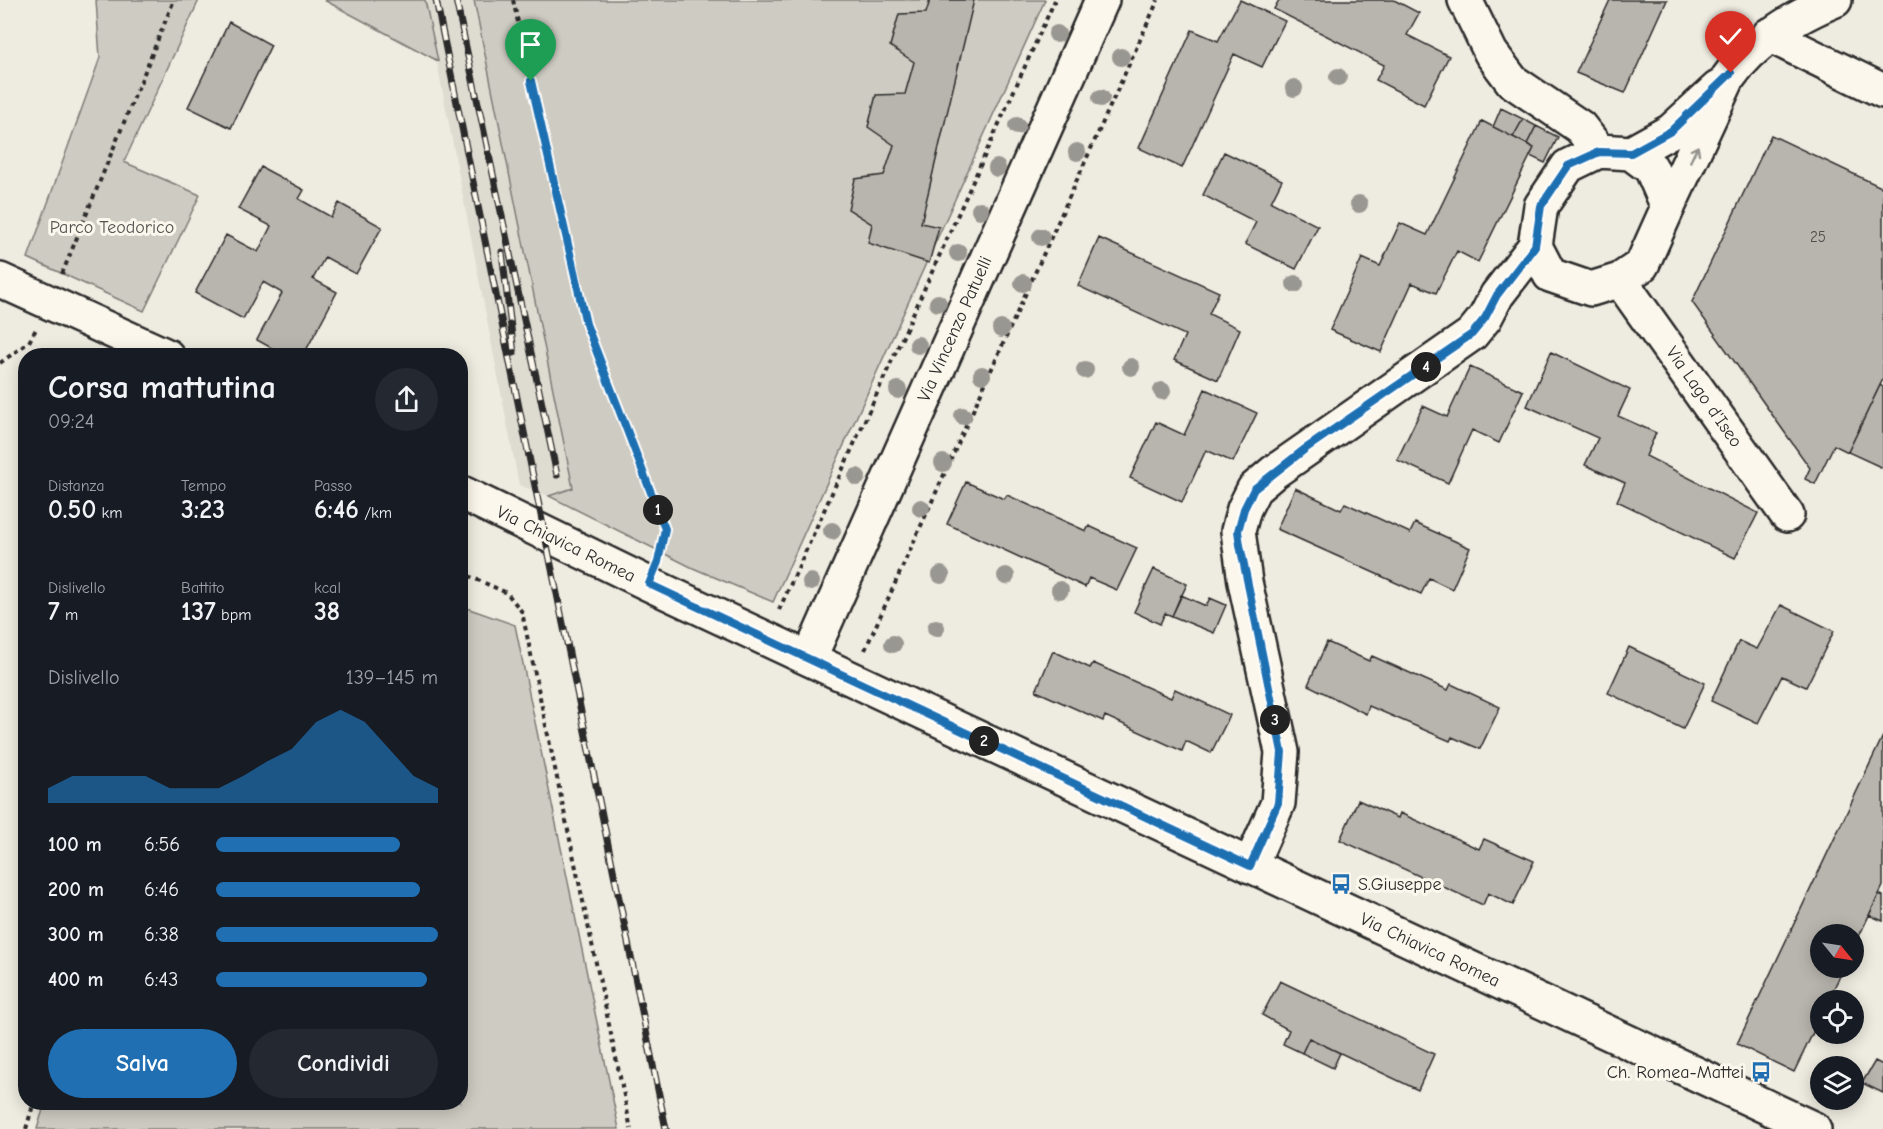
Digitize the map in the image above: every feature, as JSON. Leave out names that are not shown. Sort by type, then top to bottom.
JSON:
[{"type":"street","name":"Via Vincenzo Patuelli","points":[[809,659],[1102,0]]},
{"type":"street","points":[[1465,0],[1491,53],[1512,81],[1615,152],[1651,168],[1668,207]]},
{"type":"street","points":[[1250,866],[1278,803],[1282,752],[1244,573],[1238,531],[1244,509],[1254,489],[1274,472],[1472,334],[1485,318],[1497,295],[1535,246],[1541,206],[1568,166],[1615,152],[1671,131],[1728,78],[1769,35],[1810,10],[1835,0]]},
{"type":"street","points":[[1769,35],[1883,91]]},
{"type":"street","points":[[1535,246],[1550,275],[1591,289],[1620,280],[1642,265],[1728,78]]},
{"type":"street","points":[[0,280],[149,348]]},
{"type":"street","name":"Via Lago d'Iseo","points":[[1620,280],[1787,515]]},
{"type":"street","name":"Via Chiavica Romea","points":[[468,496],[649,584],[1814,1129]]},
{"type":"path","points":[[58,283],[174,0]]},
{"type":"path","points":[[513,0],[586,324],[665,529],[658,562],[649,584]]},
{"type":"path","points":[[777,616],[1055,0]]},
{"type":"path","points":[[862,656],[1158,0]]},
{"type":"path","points":[[20,348],[28,342],[41,320]]},
{"type":"path","points":[[0,363],[18,350]]},
{"type":"path","points":[[468,576],[507,593],[522,612],[631,1129]]},
{"type":"path","points":[[26,1129],[32,1110]]},
{"type":"shaded area","points":[[425,0],[474,0],[573,489],[549,496],[519,485]]},
{"type":"green space","name":"Parco Teodorico","points":[[96,0],[199,0],[124,162],[200,195],[144,311],[28,258],[100,58]]},
{"type":"green space","points":[[324,0],[425,0],[438,61]]},
{"type":"green space","points":[[474,0],[1045,0],[773,602],[693,568],[549,496],[573,488]]},
{"type":"green space","points":[[468,608],[515,625],[619,1129],[37,1129],[43,1110],[468,1110]]},
{"type":"building","points":[[930,0],[974,0],[921,223],[939,227],[929,263],[868,243],[872,224],[848,209],[855,179],[884,175],[894,145],[868,127],[876,95],[905,94],[914,62],[890,46],[899,14],[926,13]]},
{"type":"building","points":[[1240,0],[1285,21],[1262,67],[1234,54],[1182,168],[1139,148],[1192,30],[1218,41]]},
{"type":"building","points":[[1279,0],[1394,0],[1419,13],[1407,35],[1449,56],[1424,105],[1376,80],[1384,65],[1274,9]]},
{"type":"building","points":[[1610,0],[1667,0],[1625,93],[1576,73]]},
{"type":"building","points":[[229,22],[271,45],[231,128],[188,107]]},
{"type":"building","points":[[1501,108],[1523,119],[1513,137],[1493,127]]},
{"type":"building","points":[[1523,119],[1536,126],[1527,144],[1513,137]]},
{"type":"building","points":[[1482,121],[1534,148],[1478,262],[1457,251],[1436,293],[1412,283],[1381,352],[1330,330],[1362,258],[1380,266],[1400,223],[1427,235]]},
{"type":"building","points":[[1536,126],[1558,137],[1545,163],[1530,156],[1534,148],[1527,144]]},
{"type":"building","points":[[1771,135],[1881,187],[1883,183],[1883,379],[1848,452],[1834,445],[1815,484],[1805,479],[1810,468],[1692,302]]},
{"type":"building","points":[[1224,152],[1282,180],[1271,202],[1318,226],[1296,269],[1245,244],[1256,222],[1203,195]]},
{"type":"building","points":[[261,167],[304,190],[299,199],[331,217],[339,203],[382,227],[356,274],[325,257],[313,279],[337,292],[307,348],[272,348],[257,340],[282,293],[263,282],[243,319],[195,293],[226,235],[258,252],[271,226],[238,209]]},
{"type":"building","points":[[1099,238],[1219,292],[1209,314],[1240,329],[1218,380],[1174,360],[1185,335],[1078,286]]},
{"type":"building","points":[[1551,352],[1630,390],[1618,416],[1656,433],[1646,456],[1758,513],[1735,558],[1617,501],[1625,483],[1585,465],[1598,438],[1527,406]]},
{"type":"building","points":[[1470,367],[1523,391],[1499,443],[1472,430],[1448,483],[1397,460],[1423,406],[1447,417]]},
{"type":"building","points":[[1880,385],[1883,387],[1883,468],[1848,452]]},
{"type":"building","points":[[1205,389],[1257,413],[1233,462],[1206,450],[1182,502],[1130,478],[1156,422],[1184,435]]},
{"type":"building","points":[[966,482],[1004,499],[1007,495],[1086,531],[1089,526],[1137,548],[1117,590],[1089,578],[1085,587],[947,524]]},
{"type":"building","points":[[1295,488],[1341,510],[1345,503],[1410,533],[1415,523],[1470,548],[1452,589],[1429,578],[1421,594],[1277,529]]},
{"type":"building","points":[[1154,569],[1187,584],[1172,616],[1165,613],[1160,624],[1134,612]]},
{"type":"building","points":[[1181,595],[1206,606],[1210,598],[1226,605],[1214,633],[1172,616]]},
{"type":"building","points":[[1781,605],[1834,631],[1806,687],[1782,676],[1758,723],[1711,701],[1739,641],[1757,649]]},
{"type":"building","points":[[1327,642],[1369,661],[1372,656],[1448,690],[1451,684],[1500,707],[1480,749],[1452,737],[1450,741],[1369,706],[1366,714],[1308,685]]},
{"type":"building","points":[[1629,647],[1705,683],[1683,729],[1608,693]]},
{"type":"building","points":[[1053,651],[1090,668],[1093,663],[1171,698],[1175,689],[1230,715],[1211,753],[1186,741],[1182,751],[1105,716],[1103,721],[1036,691]]},
{"type":"building","points":[[1883,736],[1883,886],[1864,926],[1864,924],[1810,924],[1810,978],[1839,978],[1833,990],[1810,990],[1810,1039],[1794,1072],[1737,1044]]},
{"type":"building","points":[[1358,800],[1398,818],[1400,813],[1479,849],[1484,839],[1534,861],[1513,905],[1488,893],[1483,905],[1340,840]]},
{"type":"building","points":[[1879,894],[1883,896],[1883,921],[1869,915]]},
{"type":"building","points":[[1280,981],[1434,1054],[1418,1090],[1309,1038],[1302,1053],[1283,1044],[1289,1030],[1262,1015]]},
{"type":"building","points":[[1309,1038],[1340,1053],[1333,1068],[1302,1053]]},
{"type":"building","points":[[1875,1061],[1883,1065],[1883,1093],[1864,1084],[1864,1080]]},
{"type":"railway","points":[[436,0],[666,1129]]},
{"type":"railway","points":[[456,0],[557,475]]},
{"type":"railway","points":[[502,252],[514,353]]},
{"type":"place","name":"S.Giuseppe","points":[[1341,884]]},
{"type":"place","name":"Ch. Romea-Mattei","points":[[1761,1072]]},
{"type":"route","points":[[531,81],[586,324],[665,529],[658,562],[649,584],[1250,866],[1278,803],[1282,752],[1245,582],[1238,531],[1244,509],[1254,489],[1305,449],[1472,334],[1485,318],[1497,295],[1535,246],[1541,206],[1568,166],[1599,152],[1631,153],[1671,131],[1731,73]]}]
